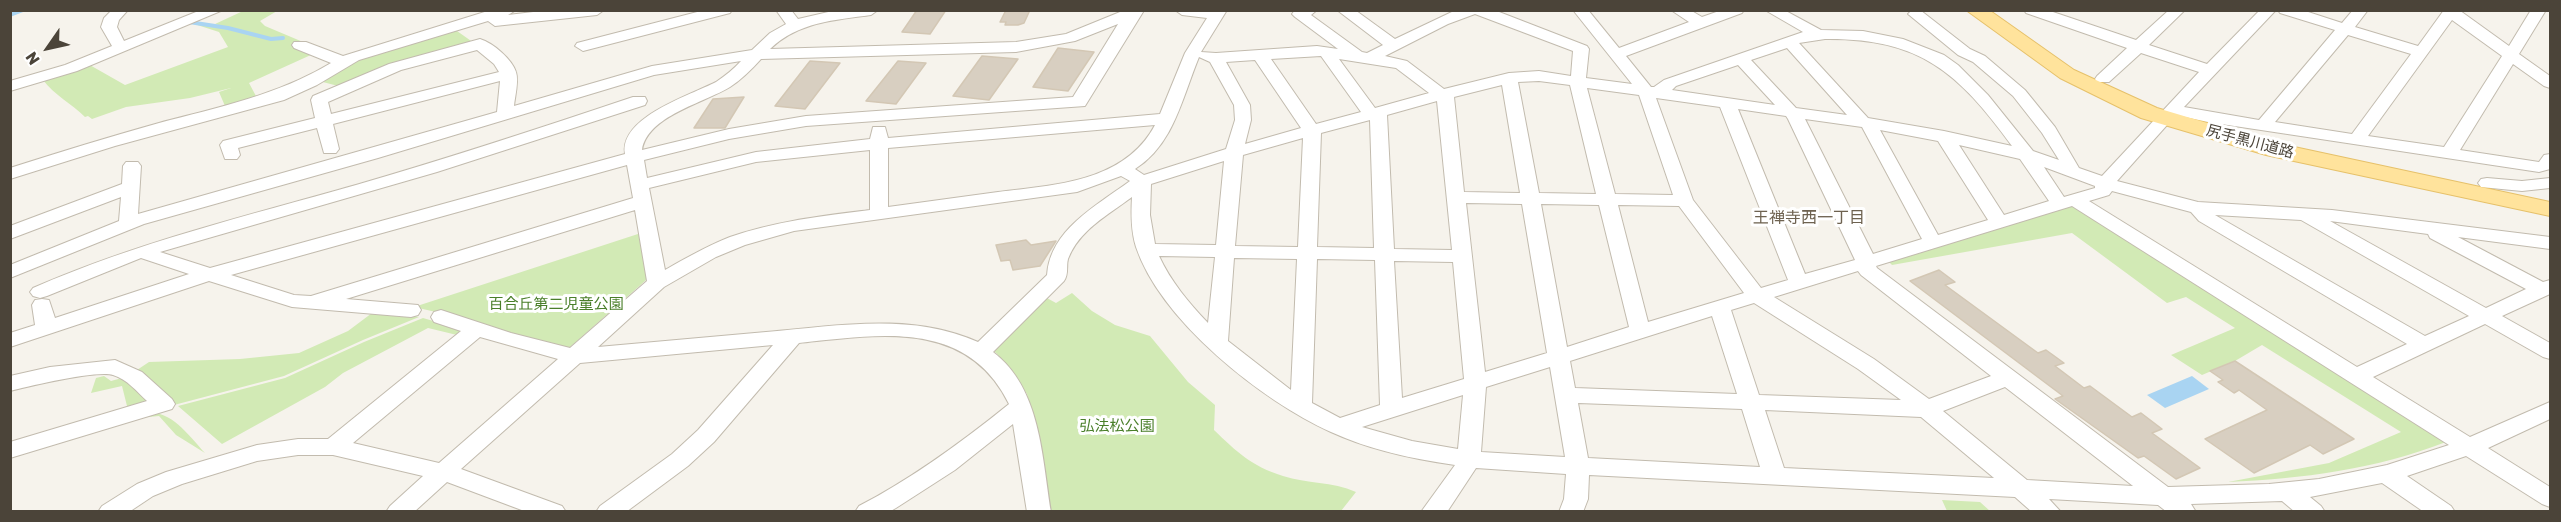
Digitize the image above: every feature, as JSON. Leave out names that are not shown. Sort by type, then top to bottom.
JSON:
[{"type":"main road","name":"尻手黒川道路","points":[[1975,10],[2067,74],[2106,95],[2266,148],[2550,209]]},
{"type":"street","points":[[121,10],[112,18],[109,27],[121,49]]},
{"type":"street","points":[[173,10],[169,21],[173,28]]},
{"type":"street","points":[[10,86],[121,49],[216,10]]},
{"type":"street","points":[[453,26],[597,10]]},
{"type":"street","points":[[583,46],[725,10]]},
{"type":"street","points":[[783,10],[795,26]]},
{"type":"street","points":[[657,283],[635,157],[635,141],[640,130],[653,119],[734,77],[773,37],[795,26],[821,18],[871,10]]},
{"type":"street","points":[[1182,10],[1219,13]]},
{"type":"street","points":[[1310,10],[1300,14],[1363,57]]},
{"type":"street","points":[[1344,10],[1393,45]]},
{"type":"street","points":[[1426,10],[1443,21]]},
{"type":"street","points":[[1363,57],[1471,10]]},
{"type":"street","points":[[1479,10],[1581,49],[1580,74],[1577,81],[1640,331]]},
{"type":"street","points":[[1580,10],[1616,54],[1652,91],[1684,201],[1756,296],[1866,364],[1926,409],[2049,512]]},
{"type":"street","points":[[1678,10],[1701,23]]},
{"type":"street","points":[[1616,54],[1737,10]]},
{"type":"street","points":[[1772,10],[1819,35]]},
{"type":"street","points":[[2031,10],[2210,71]]},
{"type":"street","points":[[2073,25],[2089,10]]},
{"type":"street","points":[[2103,79],[2178,10]]},
{"type":"street","points":[[1339,426],[1640,331],[1720,309],[1756,296],[2103,191],[2105,183],[2168,114],[2269,10]]},
{"type":"street","points":[[2285,10],[2421,52]]},
{"type":"street","points":[[2263,125],[2361,10]]},
{"type":"street","points":[[2449,153],[2539,10]]},
{"type":"street","points":[[10,174],[109,142],[278,96],[311,82],[343,62],[502,11]]},
{"type":"street","points":[[10,272],[128,224],[624,79],[681,65],[755,54],[1016,47],[1070,38],[1136,11]]},
{"type":"street","points":[[10,340],[207,275],[635,157],[768,126],[1079,102],[1136,11]]},
{"type":"street","points":[[2357,139],[2451,11],[2550,83]]},
{"type":"street","points":[[398,512],[657,283],[709,253],[767,232],[879,213],[1077,187],[1121,169],[1143,154],[1157,139],[1192,54],[1203,33],[1219,13]]},
{"type":"street","points":[[1916,14],[1964,52],[1978,59],[2019,93],[2049,131],[2070,164],[2070,171]]},
{"type":"street","points":[[1652,91],[1806,36],[1852,34],[1881,39],[1936,58],[1951,68],[1981,99],[2068,202],[2357,376],[2550,498]]},
{"type":"street","points":[[1790,42],[1865,122],[1933,242]]},
{"type":"street","points":[[330,149],[319,100],[395,67],[480,44],[501,59],[509,74],[506,115]]},
{"type":"street","points":[[300,45],[343,62]]},
{"type":"street","points":[[1192,54],[1216,58],[1304,51],[1363,57],[1401,64],[1443,95],[1457,197],[1475,383],[1469,460],[1433,512]]},
{"type":"street","points":[[1326,52],[1375,114],[1392,409]]},
{"type":"street","points":[[1260,55],[1311,131],[1301,406]]},
{"type":"street","points":[[1216,58],[1242,105],[1243,120],[1234,152],[1217,342]]},
{"type":"street","points":[[1742,58],[1797,117],[1868,271],[2184,512]]},
{"type":"street","points":[[231,156],[229,145],[509,74]]},
{"type":"street","points":[[981,352],[1057,277],[1058,260],[1077,229],[1142,181],[1234,152],[1509,78],[1539,76],[1577,81],[1865,122],[1944,136],[2027,155],[2105,183],[2197,208],[2332,216],[2550,243]]},
{"type":"street","points":[[1509,78],[1578,466],[1576,499],[1571,512]]},
{"type":"street","points":[[624,79],[639,101],[655,112],[653,119]]},
{"type":"street","points":[[46,328],[41,298],[85,271],[141,252],[441,165],[639,101]]},
{"type":"street","points":[[1727,103],[1799,283]]},
{"type":"street","points":[[2168,114],[2208,117],[2539,167],[2547,165],[2550,159]]},
{"type":"street","points":[[879,116],[879,213]]},
{"type":"street","points":[[310,303],[756,157],[879,143],[1166,119]]},
{"type":"street","points":[[1944,136],[1999,222]]},
{"type":"street","points":[[128,224],[132,166]]},
{"type":"street","points":[[1121,169],[1142,181]]},
{"type":"street","points":[[1142,181],[1139,215],[1147,250],[1162,282],[1188,315],[1217,342],[1267,384],[1301,406],[1339,426],[1389,444],[1469,460],[2164,496],[2285,492],[2386,474],[2470,447],[2548,414]]},
{"type":"street","points":[[2487,183],[2522,186],[2550,183]]},
{"type":"street","points":[[10,233],[131,186]]},
{"type":"street","points":[[1457,197],[1684,201]]},
{"type":"street","points":[[2197,208],[2206,217],[2424,345]]},
{"type":"street","points":[[2305,216],[2550,352]]},
{"type":"street","points":[[2424,227],[2547,288]]},
{"type":"street","points":[[1147,250],[1461,256]]},
{"type":"street","points":[[141,252],[292,301],[411,310]]},
{"type":"street","points":[[2357,376],[2547,288]]},
{"type":"street","points":[[1720,309],[1775,476]]},
{"type":"street","points":[[441,317],[574,356],[900,329],[937,334],[981,352],[996,365],[1012,386],[1021,406],[1039,512]]},
{"type":"street","points":[[333,447],[477,329]]},
{"type":"street","points":[[608,512],[680,460],[706,436],[792,337]]},
{"type":"street","points":[[10,384],[50,374],[116,367],[134,377],[164,404],[10,450]]},
{"type":"street","points":[[1567,395],[1926,409],[2006,378]]},
{"type":"street","points":[[867,512],[927,478],[1021,406]]},
{"type":"street","points":[[110,512],[145,490],[174,478],[257,453],[298,447],[333,447],[443,472],[554,512]]},
{"type":"street","points":[[2386,474],[2443,512]]},
{"type":"street","points":[[2285,492],[2313,512]]},
{"type":"green space","points":[[243,11],[277,11],[260,21],[265,26],[303,42],[313,54],[249,83],[257,98],[225,106],[219,92],[231,88],[190,98],[126,107],[92,119],[85,117],[43,80],[88,64],[125,85],[228,47],[219,32],[191,23],[221,26],[215,24]]},
{"type":"green space","points":[[448,30],[457,31],[474,43],[342,87],[319,81],[354,60]]},
{"type":"green space","points":[[2073,206],[2446,442],[2393,459],[2339,471],[2228,482],[2329,463],[2401,432],[2262,345],[2235,361],[2202,375],[2171,355],[2235,328],[2186,297],[2167,303],[2072,233],[1892,265],[1888,261]]},
{"type":"green space","name":"百合丘第二児童公園","points":[[641,233],[648,277],[569,348],[563,349],[414,307]]},
{"type":"green space","name":"弘法松公園","points":[[1072,293],[1092,311],[1115,325],[1150,336],[1188,382],[1215,405],[1214,430],[1245,458],[1283,476],[1338,486],[1356,492],[1341,511],[1048,511],[1027,394],[1004,361],[994,351],[1045,297],[1056,303]]},
{"type":"green space","points":[[376,310],[419,317],[284,376],[174,405],[137,370],[149,362],[240,359],[299,353],[348,331]]},
{"type":"green space","points":[[423,318],[464,330],[457,335],[428,328],[343,373],[325,387],[222,444],[178,406],[285,378]]},
{"type":"green space","points":[[104,376],[111,381],[122,378],[148,400],[131,411],[127,406],[122,386],[91,393],[96,378]]},
{"type":"green space","points":[[151,413],[174,421],[205,453],[176,435],[159,416],[138,418]]},
{"type":"green space","points":[[1942,500],[1980,502],[1990,511],[1947,511]]},
{"type":"water","points":[[2192,376],[2209,389],[2165,408],[2147,395]]},
{"type":"building","points":[[917,10],[946,10],[930,34],[902,32]]},
{"type":"building","points":[[1006,10],[1030,10],[1024,23],[1005,25],[1006,22],[1000,22]]},
{"type":"building","points":[[1058,48],[1094,52],[1068,91],[1033,87]]},
{"type":"building","points":[[982,56],[1018,59],[989,100],[953,96]]},
{"type":"building","points":[[810,61],[840,63],[805,109],[775,106]]},
{"type":"building","points":[[898,61],[926,63],[896,104],[866,101]]},
{"type":"building","points":[[744,97],[725,128],[694,128],[713,99]]},
{"type":"building","points":[[1026,240],[1031,245],[1056,241],[1040,266],[1013,270],[1010,260],[1001,261],[996,245]]},
{"type":"building","points":[[1939,270],[1955,282],[1945,285],[2038,353],[2046,350],[2064,363],[2055,366],[2084,388],[2090,386],[2132,417],[2141,413],[2162,429],[2152,433],[2200,468],[2176,479],[2144,456],[2138,458],[2055,399],[2063,396],[1910,281]]},
{"type":"building","points":[[2235,361],[2354,439],[2323,454],[2310,445],[2254,473],[2205,439],[2267,410],[2239,390],[2234,393],[2218,382],[2223,380],[2210,371]]},
{"type":"waterway","points":[[10,15],[23,10]]},
{"type":"waterway","points":[[189,22],[228,28],[271,39],[283,38]]},
{"type":"district","name":"王禅寺西一丁目","points":[[1809,218]]}]
